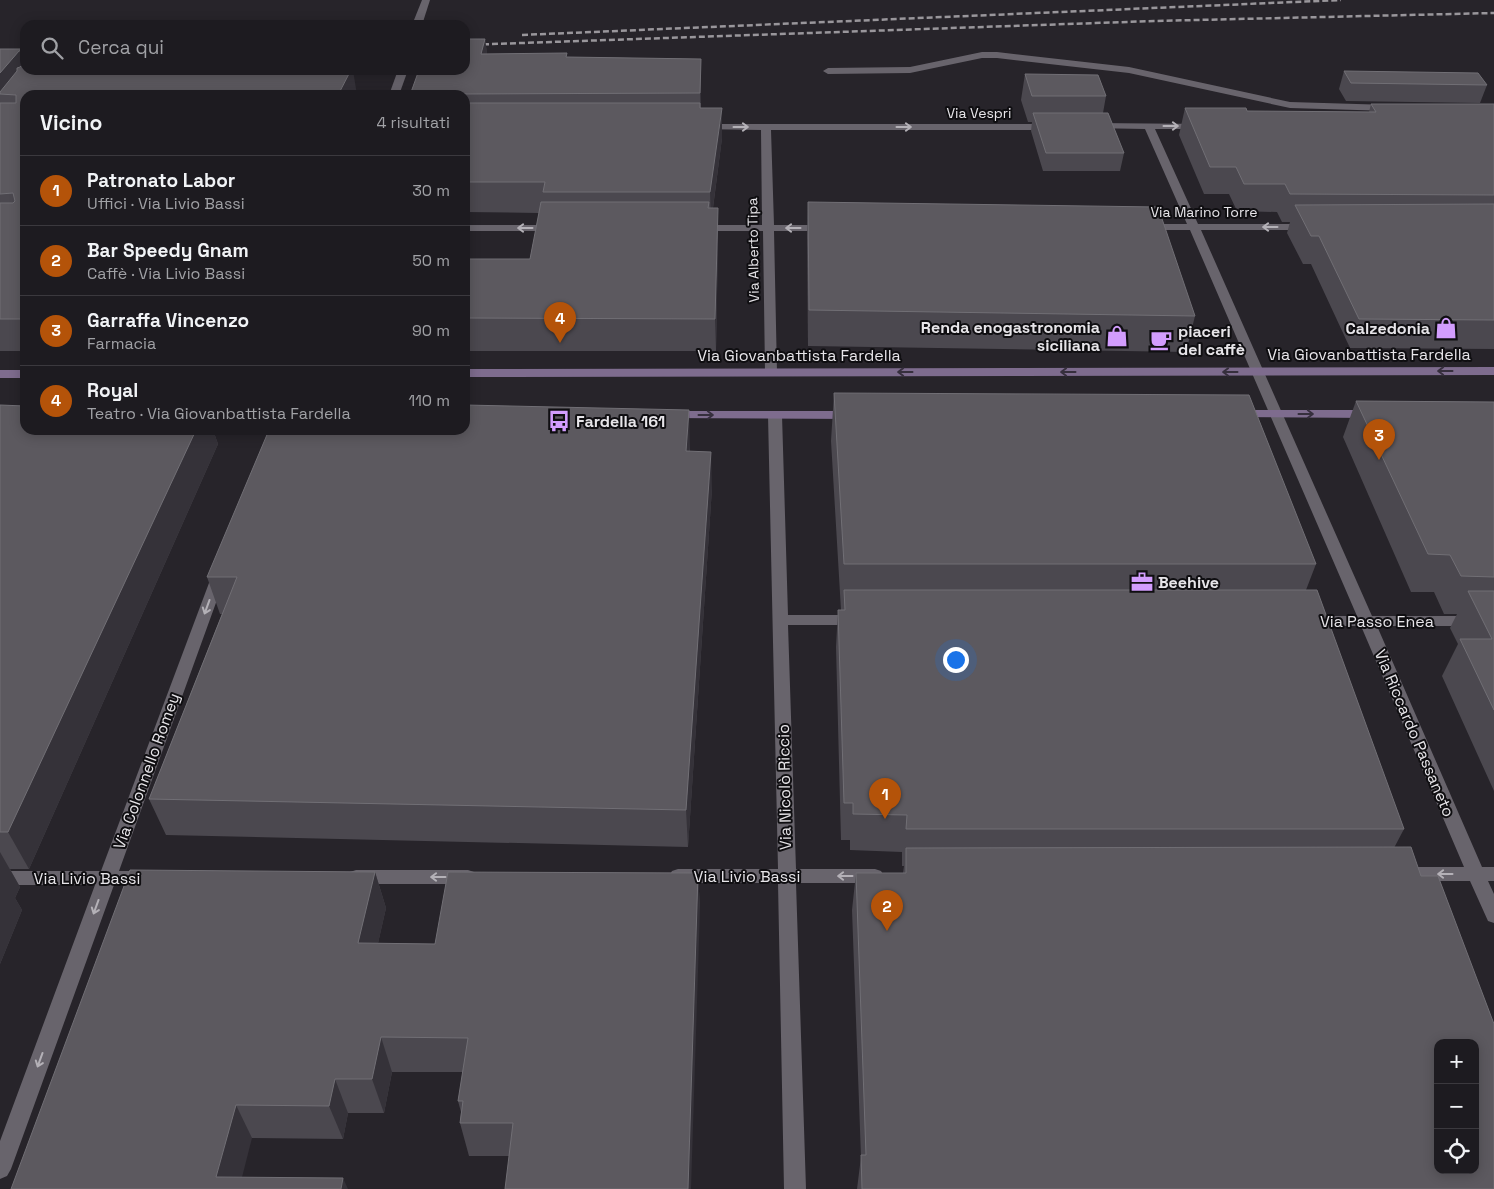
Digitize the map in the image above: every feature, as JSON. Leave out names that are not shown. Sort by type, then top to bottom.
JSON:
[{"type":"main road","name":"Via Giovanbattista Fardella","points":[[470,373],[1494,371]]},
{"type":"main road","points":[[0,374],[20,374]]},
{"type":"main road","points":[[1218,414],[1386,414]]},
{"type":"main road","points":[[655,415],[864,415]]},
{"type":"street","points":[[419,20],[426,0]]},
{"type":"street","points":[[828,71],[910,70],[982,55],[997,55],[1129,70],[1290,105],[1405,108]]},
{"type":"street","points":[[396,90],[401,75]]},
{"type":"street","name":"Via Vespri","points":[[688,127],[1061,126]]},
{"type":"street","points":[[1080,126],[1208,126]]},
{"type":"street","name":"Via Riccardo Passaneto","points":[[1150,126],[1367,621],[1485,874],[1494,915]]},
{"type":"street","name":"Via Alberto Tipa","points":[[766,127],[771,372]]},
{"type":"street","name":"Via Marino Torre","points":[[1134,228],[1320,227]]},
{"type":"street","points":[[470,228],[563,228]]},
{"type":"street","points":[[690,228],[837,228]]},
{"type":"street","name":"Via Nicolò Riccio","points":[[775,415],[795,1189]]},
{"type":"street","name":"Via Colonnello Romey","points":[[0,1169],[224,560]]},
{"type":"street","points":[[780,620],[870,620]]},
{"type":"street","name":"Via Passo Enea","points":[[1297,621],[1494,621]]},
{"type":"street","points":[[1387,874],[1485,874]]},
{"type":"street","name":"Via Livio Bassi","points":[[666,876],[892,876]]},
{"type":"street","points":[[336,877],[486,877]]},
{"type":"street","name":"Via Livio Bassi","points":[[0,878],[167,878]]},
{"type":"building","points":[[470,39],[485,39],[481,54],[567,53],[566,57],[701,59],[700,93],[470,94],[470,90],[412,90],[417,75],[470,75]]},
{"type":"building","points":[[0,49],[20,49],[20,51],[0,73]]},
{"type":"building","points":[[20,67],[20,75],[348,75],[341,90],[20,90],[20,319],[0,319],[0,203],[13,203],[15,201],[13,193],[0,194],[0,103],[16,103],[16,95],[0,94],[0,92],[17,71],[17,68]]},
{"type":"building","points":[[1344,71],[1478,73],[1487,85],[1351,83]]},
{"type":"building","points":[[1025,74],[1098,75],[1106,96],[1032,96]]},
{"type":"building","points":[[470,103],[700,103],[700,108],[722,108],[710,192],[543,192],[545,182],[470,182]]},
{"type":"building","points":[[1371,104],[1494,104],[1494,195],[1290,194],[1285,184],[1244,184],[1236,167],[1210,167],[1185,108],[1246,108],[1247,111],[1376,112]]},
{"type":"building","points":[[1033,113],[1108,113],[1124,153],[1046,153]]},
{"type":"building","points":[[541,202],[709,202],[708,208],[718,208],[715,319],[470,318],[470,259],[530,259]]},
{"type":"building","points":[[808,202],[1158,207],[1195,316],[809,310]]},
{"type":"building","points":[[1494,204],[1494,320],[1359,319],[1319,236],[1311,236],[1295,205]]},
{"type":"building","points":[[834,393],[1249,395],[1316,564],[844,564]]},
{"type":"building","points":[[1356,401],[1494,402],[1494,577],[1461,576],[1450,555],[1428,554]]},
{"type":"building","points":[[0,405],[20,406],[20,435],[194,435],[8,832],[0,832]]},
{"type":"building","points":[[470,405],[689,410],[686,451],[711,452],[686,810],[149,799],[237,577],[207,577],[267,435],[470,435]]},
{"type":"building","points":[[844,590],[1317,590],[1404,829],[906,829],[907,815],[853,814],[853,803],[844,803],[838,610],[845,610]]},
{"type":"building","points":[[1468,591],[1494,591],[1494,710],[1460,639],[1492,639]]},
{"type":"building","points":[[1411,847],[1421,876],[1438,876],[1494,1024],[1494,1189],[862,1189],[861,1155],[866,1155],[856,873],[906,873],[906,848]]},
{"type":"building","points":[[130,870],[375,872],[358,943],[435,944],[448,872],[698,873],[688,1189],[505,1189],[513,1123],[460,1123],[463,1101],[458,1101],[468,1038],[381,1037],[372,1079],[335,1079],[329,1106],[236,1105],[216,1177],[343,1178],[341,1189],[11,1189]]},
{"type":"railway","points":[[522,35],[1341,0]]},
{"type":"railway","points":[[470,45],[1154,21],[1494,13]]},
{"type":"place","name":"Calzedonia","points":[[1446,328]]},
{"type":"place","name":"Renda enogastronomia siciliana","points":[[1117,336]]},
{"type":"place","name":"piaceri del caffè","points":[[1161,340]]},
{"type":"place","name":"Royal","points":[[560,343]]},
{"type":"place","name":"Fardella 161","points":[[559,421]]},
{"type":"place","name":"Garraffa Vincenzo","points":[[1379,460]]},
{"type":"place","name":"Beehive","points":[[1142,582]]},
{"type":"place","name":"Patronato Labor","points":[[885,819]]},
{"type":"place","name":"Bar Speedy Gnam","points":[[887,931]]}]
